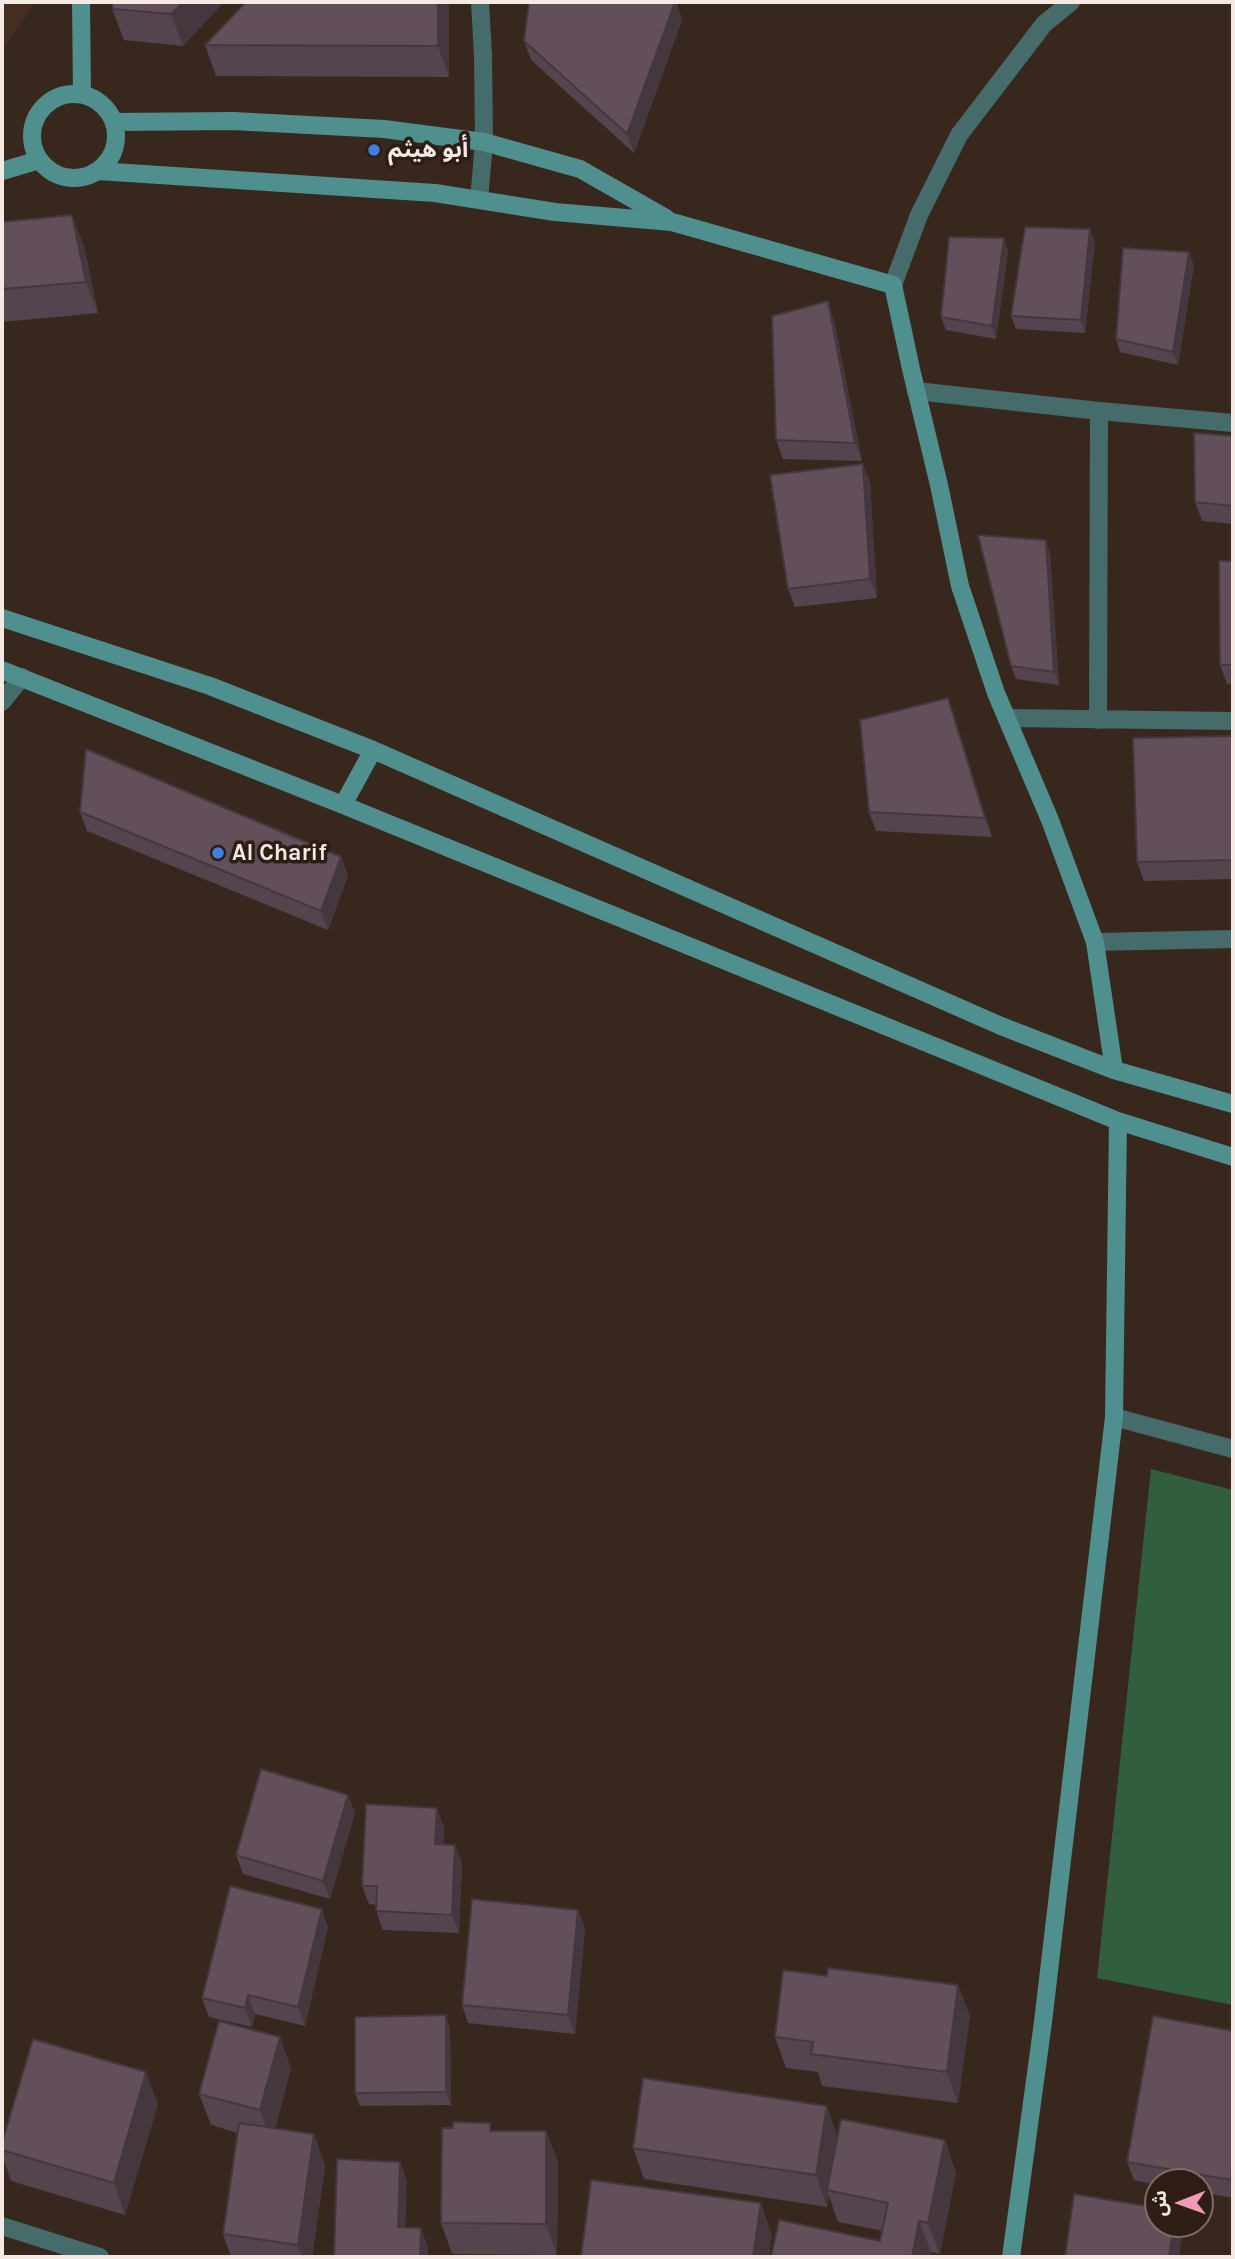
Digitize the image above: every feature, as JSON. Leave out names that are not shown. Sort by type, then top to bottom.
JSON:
[{"type":"street","points":[[81,2],[82,94]]},
{"type":"street","points":[[479,200],[484,142],[484,56],[480,2]]},
{"type":"street","points":[[1070,2],[1044,24],[960,135],[919,215],[893,285],[940,485],[960,586],[996,693],[1050,820],[1095,942],[1114,1070]]},
{"type":"street","points":[[99,171],[111,157],[116,140],[114,122],[107,109],[95,99],[82,94],[65,94],[50,101],[39,113],[33,128],[33,145],[39,160],[52,172],[67,177],[83,177],[99,171],[435,193],[555,212],[672,222],[893,285]]},
{"type":"street","points":[[114,122],[233,121],[384,129],[484,142],[580,169],[672,222]]},
{"type":"street","points":[[2,172],[39,160]]},
{"type":"street","points":[[916,391],[1233,424]]},
{"type":"street","points":[[1098,720],[1099,411]]},
{"type":"street","points":[[2,618],[210,687],[373,750],[1001,1026],[1114,1070],[1233,1104]]},
{"type":"street","points":[[2,670],[343,805],[1118,1121],[1233,1157]]},
{"type":"street","points":[[2,702],[22,677]]},
{"type":"street","points":[[1007,718],[1233,721]]},
{"type":"street","points":[[343,805],[373,750]]},
{"type":"street","points":[[1095,942],[1233,939]]},
{"type":"street","points":[[1011,2257],[1043,2022],[1114,1417],[1118,1121]]},
{"type":"street","points":[[1114,1417],[1233,1449]]},
{"type":"street","points":[[2,2226],[100,2257]]},
{"type":"shaded area","points":[[2,2],[36,2],[2,50]]},
{"type":"green space","points":[[1151,1469],[1233,1490],[1233,2005],[1097,1978]]},
{"type":"building","points":[[113,2],[183,2],[171,14],[112,9]]},
{"type":"building","points":[[246,2],[438,2],[438,46],[205,45]]},
{"type":"building","points":[[529,2],[675,2],[627,134],[524,41]]},
{"type":"building","points":[[72,215],[86,282],[2,289],[2,222]]},
{"type":"building","points":[[1025,227],[1090,229],[1081,320],[1011,316]]},
{"type":"building","points":[[949,237],[1004,238],[992,326],[941,317]]},
{"type":"building","points":[[1123,248],[1189,252],[1173,352],[1116,339]]},
{"type":"building","points":[[828,301],[855,443],[776,440],[772,316]]},
{"type":"building","points":[[1194,433],[1233,436],[1233,506],[1195,502]]},
{"type":"building","points":[[863,464],[870,579],[788,589],[770,475]]},
{"type":"building","points":[[978,535],[1046,540],[1054,672],[1011,666]]},
{"type":"building","points":[[1219,561],[1233,561],[1233,665],[1220,665]]},
{"type":"building","points":[[948,698],[985,818],[869,812],[860,720]]},
{"type":"building","points":[[1233,736],[1233,860],[1137,862],[1133,738]]},
{"type":"building","name":"Al Charif","points":[[86,749],[341,857],[321,911],[80,812]]},
{"type":"building","points":[[261,1769],[348,1795],[323,1881],[236,1855]]},
{"type":"building","points":[[366,1804],[437,1808],[435,1844],[455,1845],[452,1915],[376,1911],[377,1886],[362,1886]]},
{"type":"building","points":[[230,1886],[322,1909],[298,2007],[248,1995],[245,2008],[202,1998]]},
{"type":"building","points":[[472,1899],[578,1910],[568,2015],[462,2005]]},
{"type":"building","points":[[828,1968],[958,1985],[947,2072],[811,2054],[813,2042],[775,2037],[783,1970],[827,1976]]},
{"type":"building","points":[[446,2015],[446,2092],[355,2093],[355,2017]]},
{"type":"building","points":[[1153,2016],[1233,2031],[1231,2180],[1214,2177],[1214,2168],[1162,2168],[1127,2162]]},
{"type":"building","points":[[219,2021],[280,2037],[260,2110],[199,2094]]},
{"type":"building","points":[[33,2039],[146,2072],[114,2183],[2,2150]]},
{"type":"building","points":[[643,2078],[827,2106],[816,2175],[633,2148]]},
{"type":"building","points":[[841,2119],[945,2140],[928,2223],[919,2221],[912,2257],[771,2257],[779,2220],[880,2241],[888,2203],[827,2190]]},
{"type":"building","points":[[453,2122],[490,2123],[490,2131],[546,2131],[546,2224],[441,2223],[442,2128],[453,2128]]},
{"type":"building","points":[[239,2123],[314,2134],[298,2245],[223,2234]]},
{"type":"building","points":[[337,2159],[400,2162],[398,2227],[421,2228],[420,2257],[334,2257]]},
{"type":"building","points":[[591,2180],[761,2203],[753,2257],[581,2257]]},
{"type":"building","points":[[1074,2194],[1144,2206],[1144,2238],[1172,2238],[1169,2257],[1065,2257]]},
{"type":"place","name":"أبو هيثم","points":[[374,150]]},
{"type":"place","name":"Al Charif","points":[[218,853]]}]
